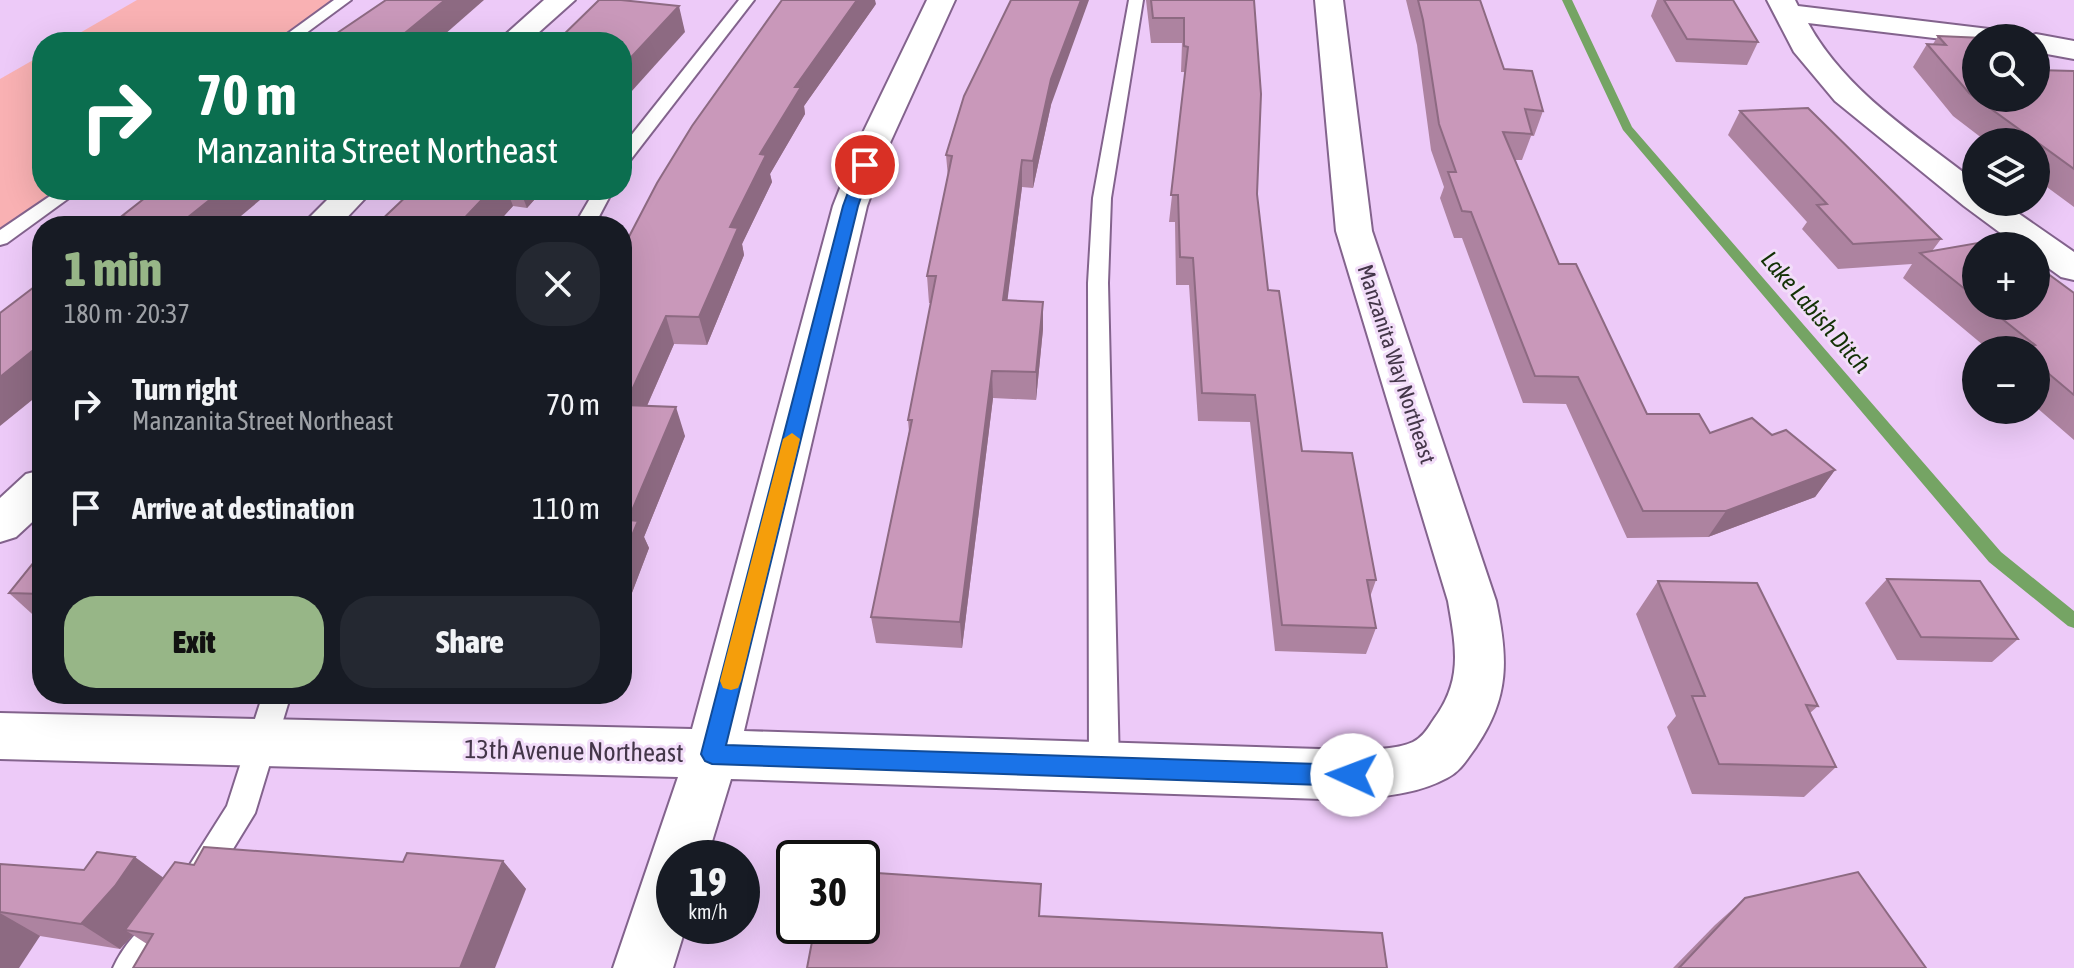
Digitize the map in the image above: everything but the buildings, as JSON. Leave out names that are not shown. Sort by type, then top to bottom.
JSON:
[{"type":"street","points":[[523,32],[561,0]]},
{"type":"street","points":[[685,840],[712,754],[850,206],[873,145],[941,0]]},
{"type":"street","name":"Manzanita Way Northeast","points":[[1329,0],[1354,231],[1472,601],[1481,645],[1481,686],[1465,721]]},
{"type":"street","points":[[1785,6],[1962,32]]},
{"type":"street","points":[[1785,6],[1809,52],[1846,95],[1962,187]]},
{"type":"street","points":[[2050,46],[2074,50]]},
{"type":"street","points":[[329,216],[346,200]]},
{"type":"street","points":[[2000,216],[2074,269]]},
{"type":"street","points":[[0,525],[32,495]]},
{"type":"street","name":"13th Avenue Northeast","points":[[0,736],[261,745],[712,754],[1352,775],[1404,768],[1438,756],[1465,721]]},
{"type":"street","points":[[643,968],[656,928]]},
{"type":"lane","points":[[298,32],[344,0]]},
{"type":"lane","points":[[632,146],[747,0]]},
{"type":"lane","points":[[1104,767],[1099,269],[1102,198],[1136,0]]},
{"type":"lane","points":[[33,216],[57,200]]},
{"type":"lane","points":[[0,239],[32,217]]},
{"type":"lane","points":[[130,968],[178,906],[240,813],[274,704]]},
{"type":"shaded area","points":[[137,0],[343,0],[297,32],[81,32]]},
{"type":"shaded area","points":[[32,61],[32,200],[54,200],[0,237],[0,79]]},
{"type":"waterway","name":"Lake Labish Ditch","points":[[1567,0],[1627,128],[1995,557],[2074,621]]},
{"type":"slow traffic","points":[[731,681],[792,439]]},
{"type":"route","points":[[865,165],[850,206],[712,754],[1352,775]]}]
